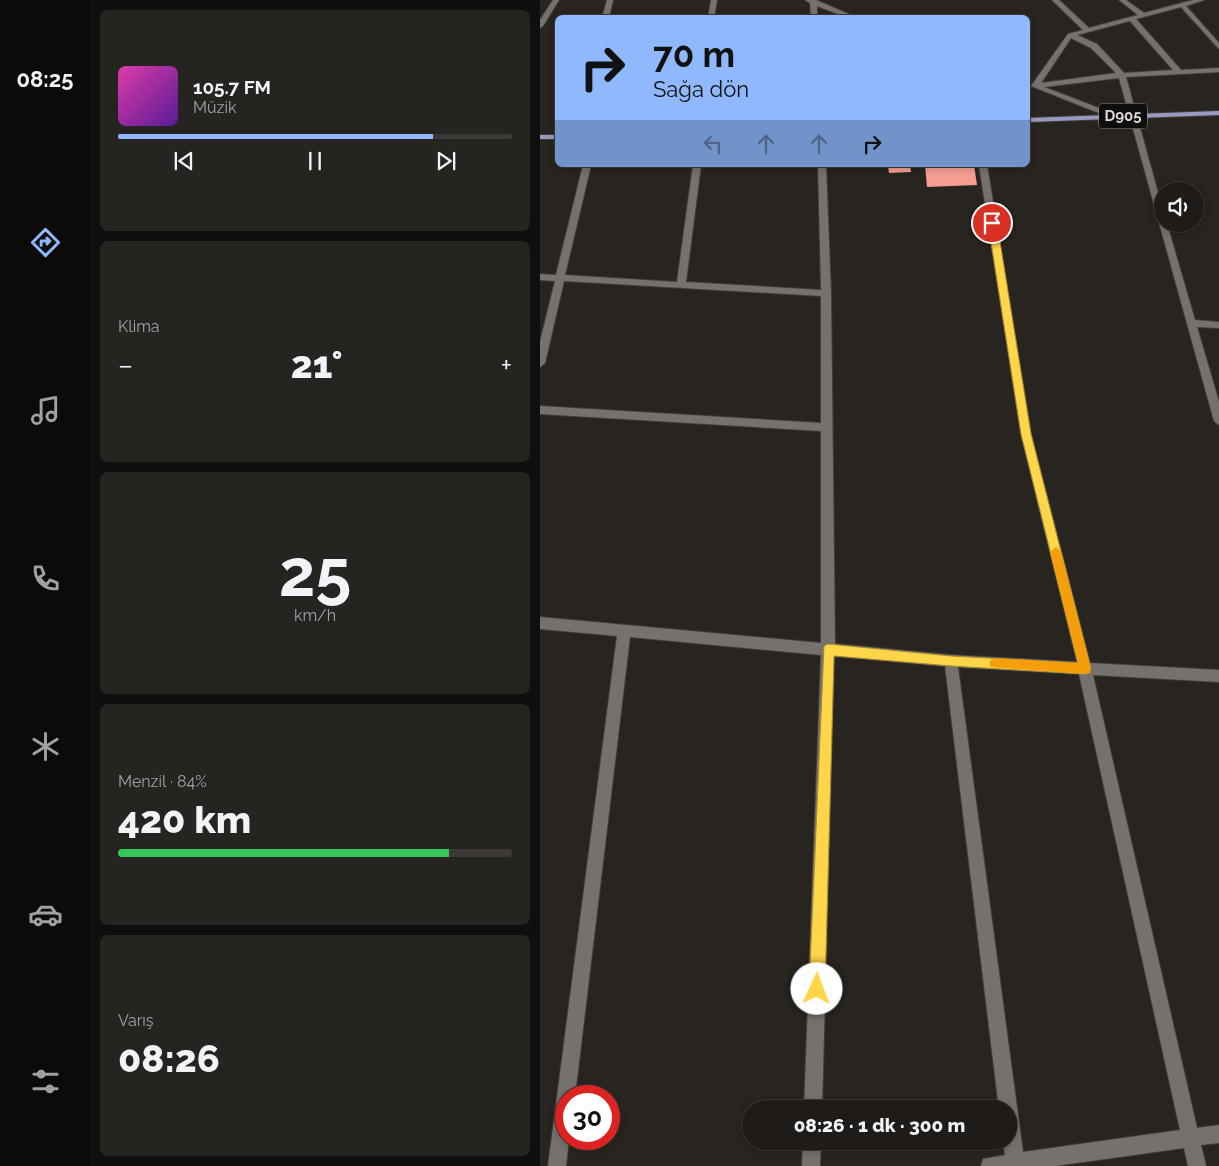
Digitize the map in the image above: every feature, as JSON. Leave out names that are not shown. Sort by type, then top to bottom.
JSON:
[{"type":"main road","name":"D905","points":[[1030,120],[1219,113]]},
{"type":"main road","points":[[540,137],[555,137]]},
{"type":"street","points":[[540,26],[556,0]]},
{"type":"street","points":[[606,15],[610,0]]},
{"type":"street","points":[[712,15],[714,0]]},
{"type":"street","points":[[1055,0],[1087,30]]},
{"type":"street","points":[[1122,0],[1142,16]]},
{"type":"street","points":[[1031,85],[1070,34],[1196,0]]},
{"type":"street","points":[[810,1],[813,15]]},
{"type":"street","points":[[810,1],[847,15]]},
{"type":"street","points":[[1182,5],[1219,47]]},
{"type":"street","points":[[1131,18],[1178,71]]},
{"type":"street","points":[[1070,34],[1094,46],[1122,75],[1154,190]]},
{"type":"street","points":[[1031,85],[1122,75],[1219,70]]},
{"type":"street","points":[[1031,85],[1114,116]]},
{"type":"street","points":[[540,363],[587,167]]},
{"type":"street","points":[[681,285],[697,167]]},
{"type":"street","points":[[813,1100],[828,650],[825,427],[826,293],[822,167]]},
{"type":"street","points":[[983,167],[1026,434],[1085,669],[1197,1166]]},
{"type":"street","points":[[1166,232],[1219,420]]},
{"type":"street","points":[[540,277],[826,293]]},
{"type":"street","points":[[1191,323],[1219,325]]},
{"type":"street","points":[[540,410],[825,427]]},
{"type":"street","points":[[540,622],[951,661],[1219,676]]},
{"type":"street","points":[[557,1166],[624,630]]},
{"type":"street","points":[[951,661],[1008,1100]]},
{"type":"street","points":[[990,1166],[1219,1134]]},
{"type":"street","points":[[811,1166],[812,1150]]},
{"type":"street","points":[[1013,1150],[1015,1164]]},
{"type":"building","points":[[888,167],[910,167],[911,172],[889,173]]},
{"type":"building","points":[[925,167],[974,167],[977,185],[927,187]]},
{"type":"slow traffic","points":[[995,663],[1085,669],[1056,552]]},
{"type":"route","points":[[817,989],[828,650],[951,661],[1085,669],[1026,434],[992,223]]}]
